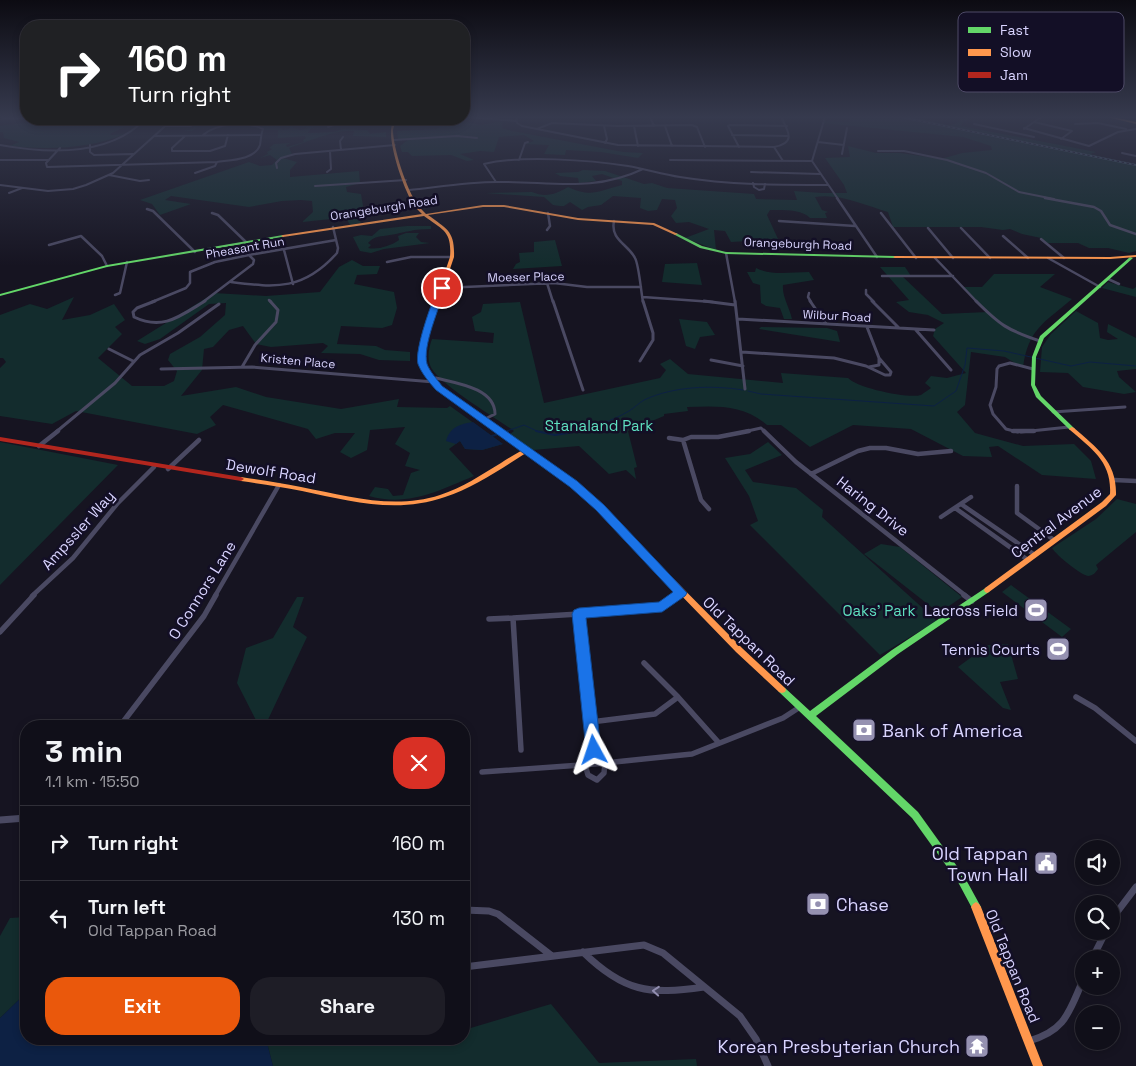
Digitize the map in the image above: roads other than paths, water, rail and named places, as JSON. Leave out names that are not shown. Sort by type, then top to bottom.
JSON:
[{"type":"street","points":[[49,167],[94,167]]},
{"type":"street","points":[[0,186],[43,190],[73,189],[109,175],[118,167]]},
{"type":"street","points":[[195,174],[213,167]]},
{"type":"street","points":[[327,172],[330,167]]},
{"type":"street","name":"Old Tappan Road","points":[[402,167],[414,203],[423,213],[449,232],[454,244],[452,257],[421,352],[425,369],[435,380],[439,388],[555,469],[599,507],[681,593],[739,650],[915,815],[961,879],[977,909],[1038,1066]]},
{"type":"street","points":[[485,167],[496,182]]},
{"type":"street","points":[[629,167],[687,178],[753,184],[828,185]]},
{"type":"street","points":[[816,167],[877,257]]},
{"type":"street","points":[[969,167],[987,174],[1016,191],[1094,207],[1101,211],[1103,220],[1108,224],[1136,234]]},
{"type":"street","points":[[409,190],[496,182],[590,184],[627,177],[643,169]]},
{"type":"street","points":[[751,172],[820,174]]},
{"type":"street","points":[[109,175],[140,181],[149,180]]},
{"type":"street","points":[[314,186],[406,180]]},
{"type":"street","points":[[753,184],[754,187],[760,190],[764,189],[765,184]]},
{"type":"street","points":[[9,193],[22,187]]},
{"type":"street","name":"Orangeburgh Road","points":[[0,295],[127,262],[423,213],[493,206],[526,208],[578,218],[657,225],[701,247],[726,253],[916,258],[1133,257]]},
{"type":"street","points":[[147,209],[153,211],[195,252]]},
{"type":"street","points":[[212,213],[218,215],[247,243],[250,256],[254,260],[253,264],[231,282]]},
{"type":"street","points":[[547,230],[550,226],[548,213]]},
{"type":"street","points":[[881,213],[916,258]]},
{"type":"street","points":[[614,221],[613,226],[618,241],[635,258],[640,287],[654,337],[640,361]]},
{"type":"street","points":[[779,221],[855,226]]},
{"type":"street","points":[[231,282],[260,285],[293,284],[315,276],[330,262],[338,250],[333,228]]},
{"type":"street","points":[[928,228],[953,258]]},
{"type":"street","points":[[961,228],[990,258]]},
{"type":"street","points":[[49,245],[81,236],[102,256],[107,266]]},
{"type":"street","points":[[1003,236],[1028,258]]},
{"type":"street","points":[[1042,239],[1064,258]]},
{"type":"street","name":"Pheasant Run","points":[[231,282],[170,321],[157,324],[133,316],[134,310],[186,288],[190,283],[189,273],[193,268],[204,264],[336,240]]},
{"type":"street","points":[[284,250],[293,284]]},
{"type":"street","points":[[726,253],[738,319],[745,389]]},
{"type":"street","points":[[387,262],[395,259],[424,256],[452,257]]},
{"type":"street","name":"Central Avenue","points":[[810,716],[895,652],[972,601],[1035,555],[1113,494],[1114,480],[1100,454],[1053,412],[1035,391],[1032,379],[1034,358],[1040,341],[1133,257]]},
{"type":"street","points":[[935,258],[997,322],[1013,332],[1040,341]]},
{"type":"street","points":[[1048,258],[1100,286]]},
{"type":"street","points":[[115,295],[120,292],[127,262]]},
{"type":"street","points":[[882,276],[953,276]]},
{"type":"street","points":[[1108,279],[1119,284]]},
{"type":"street","points":[[547,283],[548,292],[556,306],[583,390]]},
{"type":"street","name":"Moeser Place","points":[[442,288],[547,283],[586,287],[640,287]]},
{"type":"street","points":[[866,290],[866,294],[899,328]]},
{"type":"street","points":[[809,294],[808,297],[826,324]]},
{"type":"street","points":[[643,298],[700,300],[735,305]]},
{"type":"street","points":[[242,367],[255,345],[276,322],[278,310],[269,300]]},
{"type":"street","points":[[39,446],[115,383],[140,355],[178,333],[219,304]]},
{"type":"street","name":"Wilbur Road","points":[[738,319],[934,330]]},
{"type":"street","points":[[742,352],[834,358],[866,366],[885,375],[891,374],[879,358],[867,327]]},
{"type":"street","points":[[915,329],[951,370]]},
{"type":"street","points":[[110,349],[133,361]]},
{"type":"street","points":[[866,366],[879,365],[879,358]]},
{"type":"street","points":[[711,360],[743,366]]},
{"type":"street","points":[[1034,369],[1010,363],[999,366],[997,369],[996,387],[990,405],[992,414],[1006,429],[1011,431],[1020,432],[1069,427]]},
{"type":"street","name":"Kristen Place","points":[[161,369],[242,367],[435,380],[474,389],[489,397],[495,403],[497,409],[495,414],[485,419]]},
{"type":"street","points":[[1053,412],[1125,407]]},
{"type":"street","name":"Haring Drive","points":[[684,440],[690,437],[718,437],[761,428],[811,474],[972,601]]},
{"type":"street","points":[[669,438],[684,440],[682,444],[701,500],[709,509]]},
{"type":"street","name":"Dewolf Road","points":[[0,439],[154,467],[323,492],[373,504],[415,503],[447,494],[526,450]]},
{"type":"street","points":[[168,469],[199,440]]},
{"type":"street","points":[[811,474],[858,451],[870,448],[886,448],[924,455],[950,451]]},
{"type":"street","name":"Ampssler Way","points":[[0,632],[26,602],[73,558],[117,504],[154,467]]},
{"type":"street","points":[[1114,480],[1136,481]]},
{"type":"street","name":"O Connors Lane","points":[[124,720],[138,700],[183,646],[204,616],[279,485]]},
{"type":"street","points":[[1017,486],[1019,496],[1016,505],[1017,513],[1054,540]]},
{"type":"street","points":[[941,516],[971,497]]},
{"type":"street","points":[[961,504],[1035,555]]},
{"type":"street","points":[[955,508],[1028,560]]},
{"type":"street","points":[[984,529],[991,524]]},
{"type":"street","points":[[1012,548],[1019,544]]},
{"type":"street","points":[[489,619],[662,607],[681,593]]},
{"type":"street","points":[[579,614],[595,764]]},
{"type":"street","points":[[579,614],[595,764]]},
{"type":"street","points":[[513,618],[521,750]]},
{"type":"street","points":[[644,663],[719,742]]},
{"type":"street","points":[[591,722],[655,714],[678,697]]},
{"type":"street","points":[[1076,697],[1095,708],[1136,741]]},
{"type":"street","points":[[482,772],[585,765],[692,754],[783,718],[800,707]]},
{"type":"street","points":[[585,765],[587,775],[597,780],[602,778],[605,771],[605,763]]},
{"type":"street","points":[[0,820],[20,818]]},
{"type":"street","points":[[1120,908],[1136,887]]},
{"type":"street","points":[[470,910],[489,911],[498,914],[552,956]]},
{"type":"street","points":[[470,966],[634,946],[654,948],[663,953],[740,1016],[763,1052],[768,1066]]},
{"type":"street","points":[[583,952],[609,977],[627,986],[665,992],[704,987]]},
{"type":"street","points":[[1029,1041],[1050,1035],[1060,1023],[1077,995]]},
{"type":"water","points":[[473,422],[503,444],[482,450],[465,449],[460,441],[456,444],[446,441],[453,429]]},
{"type":"water","points":[[20,999],[20,1045],[268,1045],[273,1066],[0,1066],[0,1018]]},
{"type":"waterway","points":[[748,391],[761,394],[934,406],[956,391],[965,365],[967,348],[1004,351],[1071,366],[1090,362],[1136,366]]},
{"type":"waterway","points":[[577,432],[609,421],[656,395],[680,389],[719,387],[743,390]]},
{"type":"waterway","points":[[504,432],[524,425],[538,431]]},
{"type":"waterway","points":[[492,436],[508,431]]},
{"type":"waterway","points":[[538,431],[555,435],[577,432]]},
{"type":"place","name":"Lacross Field","points":[[1036,610]]},
{"type":"place","name":"Tennis Courts","points":[[1058,649]]},
{"type":"place","name":"Bank of America","points":[[864,730]]},
{"type":"place","name":"Old Tappan Town Hall","points":[[1046,863]]},
{"type":"place","name":"Chase","points":[[818,904]]},
{"type":"place","name":"Korean Presbyterian Church","points":[[977,1046]]},
{"type":"park label","name":"Stanaland Park","points":[[599,425]]},
{"type":"park label","name":"Oaks' Park","points":[[879,610]]}]
